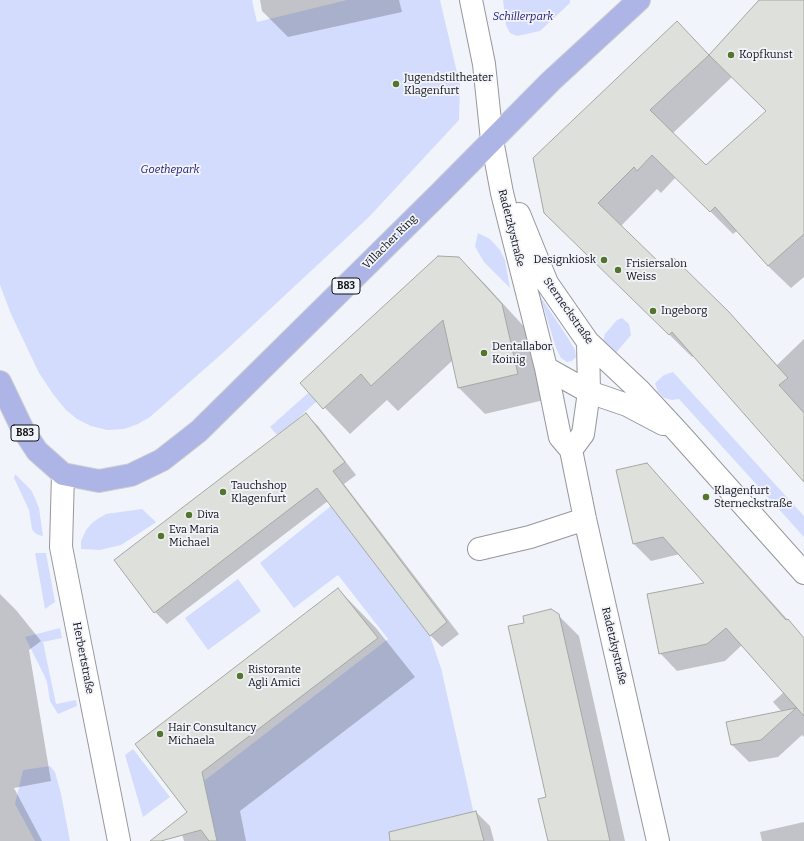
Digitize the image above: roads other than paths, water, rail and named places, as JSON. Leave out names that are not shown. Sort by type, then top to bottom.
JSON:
[{"type":"main road","name":"Villacher Ring","points":[[64,474],[99,481],[131,475],[162,460],[199,431],[551,82],[639,0]]},
{"type":"main road","name":"B83","points":[[0,382],[22,428],[36,451],[64,474]]},
{"type":"street","name":"Radetzkystraße","points":[[471,0],[484,64],[492,140],[502,193],[546,368],[560,437],[571,450],[658,841]]},
{"type":"street","name":"Sterneckstraße","points":[[492,140],[508,186],[547,283],[588,342],[639,390],[804,573]]},
{"type":"street","points":[[571,450],[583,434],[589,392],[588,342]]},
{"type":"street","name":"Sterneckstraße","points":[[546,368],[589,392],[627,405],[678,432]]},
{"type":"street","name":"Herbertstraße","points":[[64,474],[61,547],[119,841]]},
{"type":"street","points":[[479,549],[530,537],[585,518]]},
{"type":"place","name":"Kopfkunst","points":[[731,55]]},
{"type":"place","name":"Jugendstiltheater Klagenfurt","points":[[396,84]]},
{"type":"place","name":"Designkiosk","points":[[604,260]]},
{"type":"place","name":"Frisiersalon Weiss","points":[[618,270]]},
{"type":"place","name":"Ingeborg","points":[[653,311]]},
{"type":"place","name":"Dentallabor Koinig","points":[[484,353]]},
{"type":"place","name":"Tauchshop Klagenfurt","points":[[223,492]]},
{"type":"place","name":"Klagenfurt Sterneckstraße","points":[[706,497]]},
{"type":"place","name":"Diva","points":[[189,515]]},
{"type":"place","name":"Eva Maria Michael","points":[[161,536]]},
{"type":"place","name":"Ristorante Agli Amici","points":[[240,676]]},
{"type":"place","name":"Hair Consultancy Michaela","points":[[160,734]]},
{"type":"park label","name":"Schillerpark","points":[[523,17]]},
{"type":"park label","name":"Goethepark","points":[[170,170]]}]
